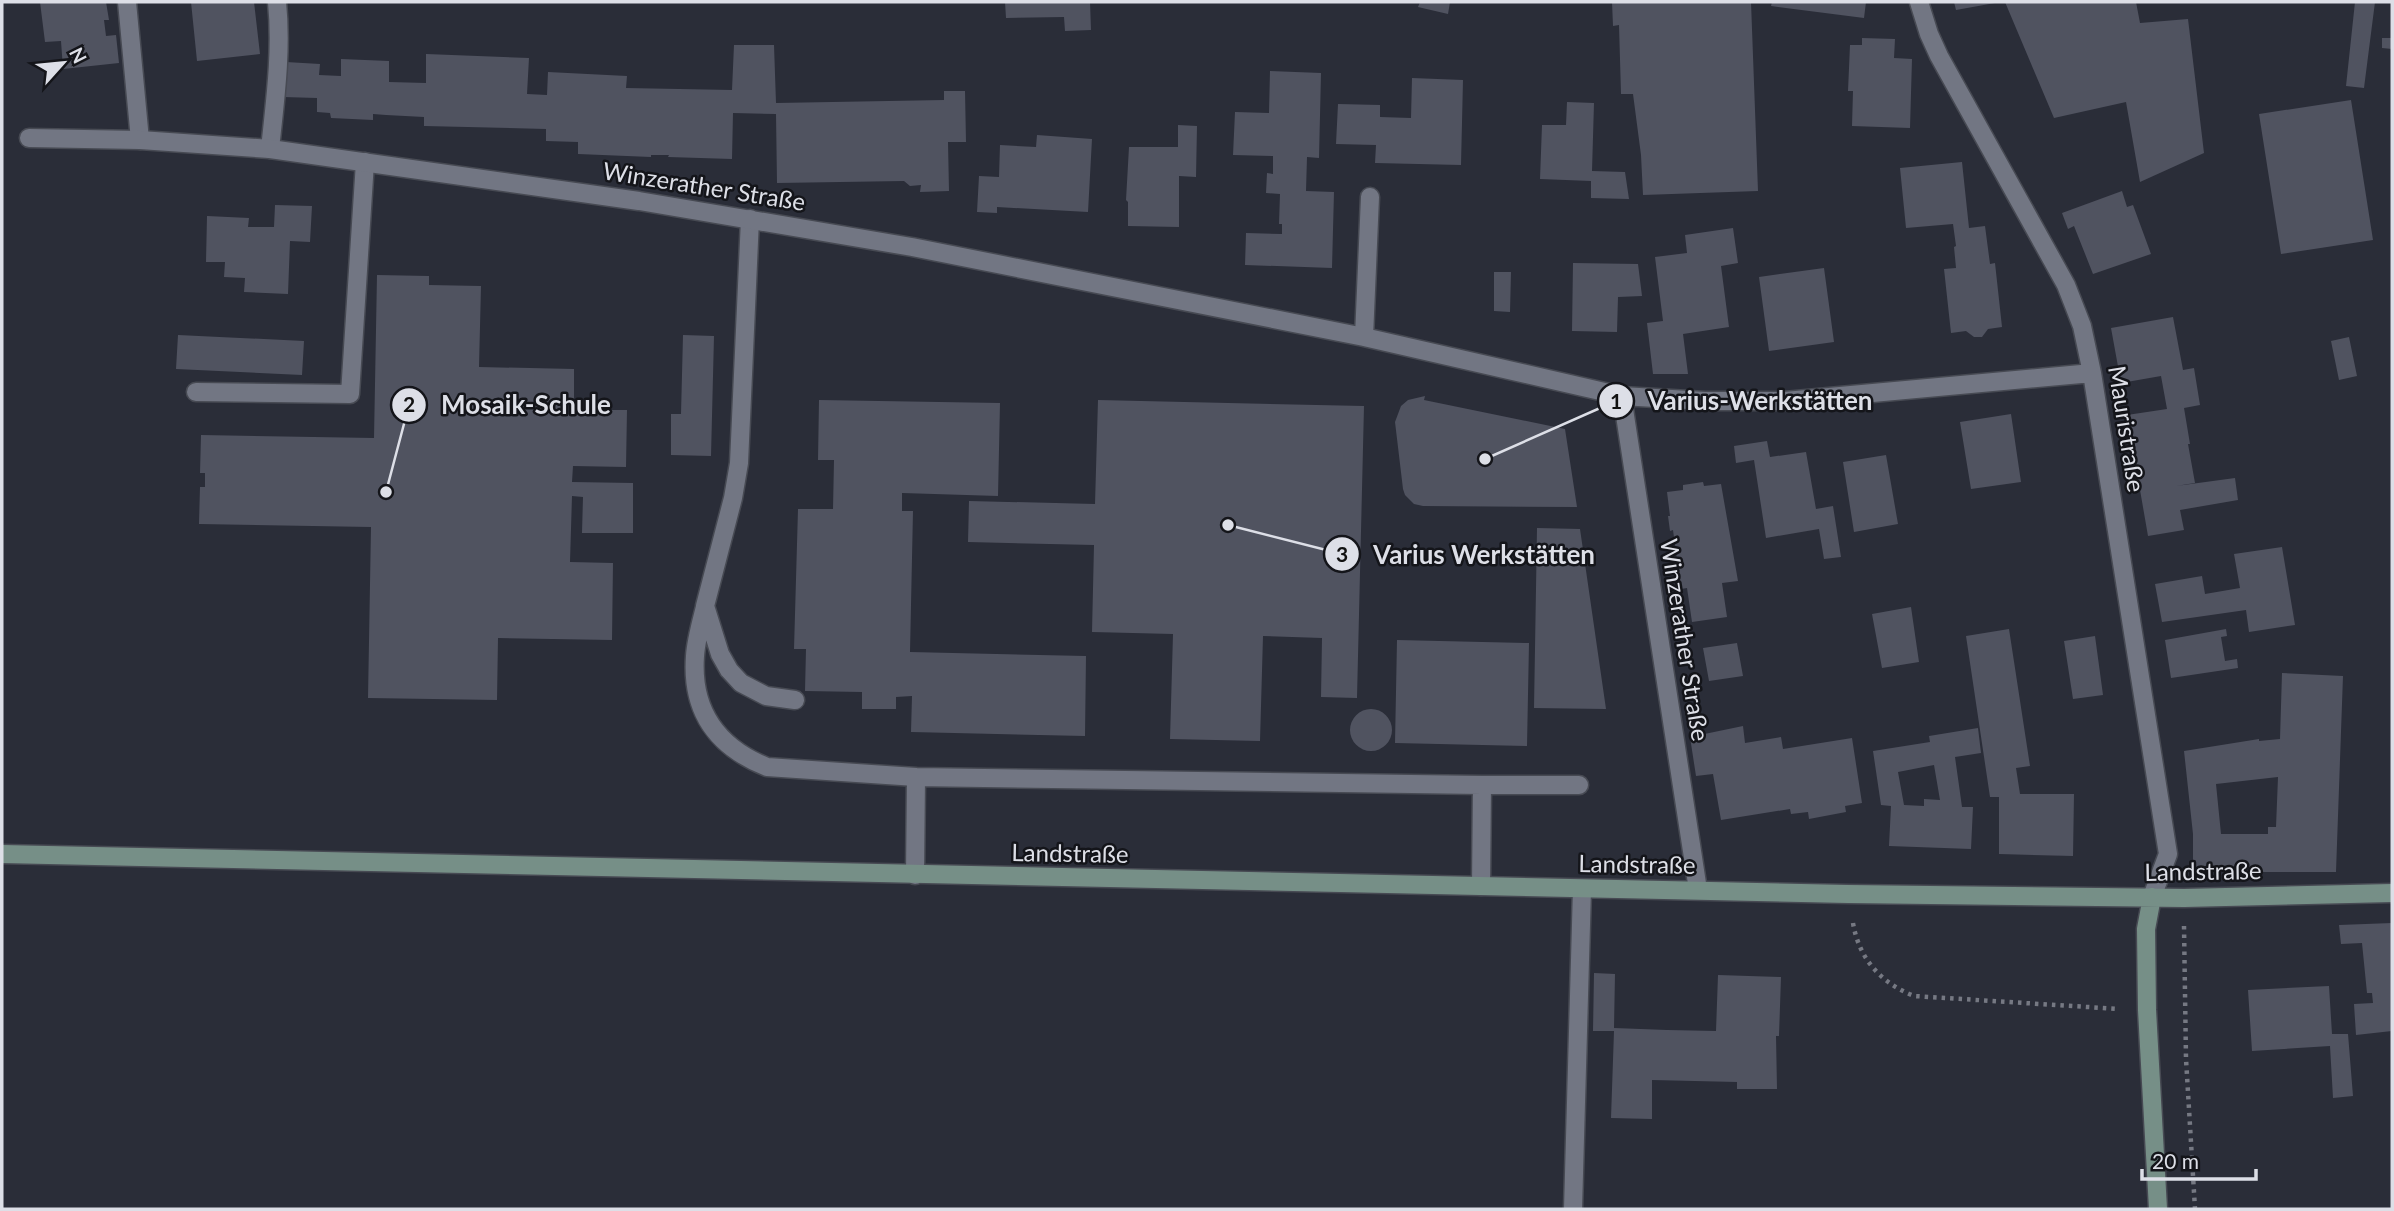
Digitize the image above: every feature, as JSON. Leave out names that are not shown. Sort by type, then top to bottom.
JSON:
[{"type":"street","points":[[127,2],[140,140]]},
{"type":"street","points":[[270,149],[277,80],[277,2]]},
{"type":"street","name":"Mauristraße","points":[[1919,2],[1939,56],[2066,285],[2082,326],[2092,373],[2168,854],[2152,898]]},
{"type":"street","name":"Winzerather Straße","points":[[29,138],[140,140],[270,149],[585,192],[912,247],[1363,337],[1622,396],[1705,401],[1784,401],[2092,373]]},
{"type":"street","points":[[196,392],[351,394],[365,162]]},
{"type":"street","points":[[1363,337],[1370,197]]},
{"type":"street","points":[[750,219],[739,463],[695,655],[701,705],[711,726],[725,743],[744,758],[767,767],[916,777],[1579,785]]},
{"type":"street","name":"Winzerather Straße","points":[[1622,396],[1698,890]]},
{"type":"street","points":[[705,606],[720,654],[741,683],[766,696],[795,700]]},
{"type":"street","points":[[915,875],[916,777]]},
{"type":"street","points":[[1481,886],[1482,785]]},
{"type":"street","name":"Landstraße","points":[[2,854],[1848,894],[2184,898],[2392,892]]},
{"type":"street","points":[[1573,1209],[1582,889]]},
{"type":"street","points":[[2152,898],[2146,929],[2147,1010],[2158,1209]]},
{"type":"path","points":[[1848,894],[1855,935],[1866,959],[1897,989],[1914,996],[2147,1010]]},
{"type":"path","points":[[2184,898],[2186,1059],[2195,1209]]},
{"type":"building","points":[[40,2],[106,2],[109,20],[104,20],[106,36],[116,35],[119,63],[63,69],[61,41],[45,42]]},
{"type":"building","points":[[191,2],[254,2],[260,54],[197,61]]},
{"type":"building","points":[[1005,2],[1090,2],[1091,30],[1065,31],[1064,17],[1006,18]]},
{"type":"building","points":[[1420,2],[1450,2],[1448,14],[1418,7]]},
{"type":"building","points":[[1612,2],[1751,2],[1758,191],[1643,195],[1633,94],[1621,94],[1619,25],[1613,26]]},
{"type":"building","points":[[1772,2],[1866,2],[1864,18],[1771,6]]},
{"type":"building","points":[[1954,2],[1995,2],[1995,3],[1956,10]]},
{"type":"building","points":[[2005,2],[2136,2],[2140,23],[2188,19],[2204,153],[2140,182],[2126,102],[2054,118]]},
{"type":"building","points":[[2355,2],[2375,2],[2364,88],[2346,86]]},
{"type":"building","points":[[1862,38],[1895,39],[1894,58],[1912,59],[1910,128],[1852,126],[1853,91],[1848,91],[1850,45],[1862,45]]},
{"type":"building","points":[[2382,38],[2392,38],[2392,49],[2382,48]]},
{"type":"building","points":[[734,45],[774,45],[776,103],[944,100],[944,91],[965,91],[966,142],[948,142],[949,191],[920,192],[921,185],[910,186],[904,181],[777,183],[776,114],[733,113],[732,159],[668,157],[669,155],[651,157],[578,154],[578,142],[546,141],[546,129],[424,126],[424,117],[373,114],[373,120],[331,118],[330,113],[317,112],[317,98],[283,97],[286,62],[320,64],[319,75],[341,76],[341,59],[389,61],[389,82],[426,83],[426,54],[529,58],[527,94],[547,95],[548,72],[627,76],[626,88],[732,90]]},
{"type":"building","points":[[1270,71],[1321,73],[1319,158],[1307,157],[1306,191],[1334,192],[1332,268],[1245,265],[1246,233],[1282,234],[1282,224],[1279,224],[1280,194],[1266,193],[1267,173],[1273,174],[1273,156],[1233,155],[1235,112],[1269,113]]},
{"type":"building","points":[[1412,78],[1463,80],[1461,165],[1375,163],[1376,145],[1336,144],[1338,104],[1380,105],[1380,117],[1411,118]]},
{"type":"building","points":[[2351,100],[2373,240],[2281,254],[2259,114]]},
{"type":"building","points":[[1567,102],[1594,103],[1592,171],[1625,172],[1629,199],[1591,198],[1591,181],[1540,179],[1542,125],[1566,125]]},
{"type":"building","points":[[1178,125],[1197,126],[1196,177],[1179,176],[1179,227],[1128,226],[1126,200],[1129,147],[1178,147]]},
{"type":"building","points":[[1037,135],[1092,139],[1088,212],[997,207],[997,213],[977,212],[979,176],[999,177],[1000,145],[1036,147]]},
{"type":"building","points":[[1962,162],[1969,228],[1985,226],[1990,264],[1995,263],[2002,327],[1988,329],[1982,337],[1974,337],[1966,331],[1951,333],[1944,269],[1956,268],[1953,224],[1906,228],[1900,168]]},
{"type":"building","points":[[2122,191],[2127,207],[2133,205],[2151,254],[2093,274],[2074,226],[2068,229],[2062,213]]},
{"type":"building","points":[[275,205],[312,206],[310,242],[290,241],[288,294],[244,292],[245,278],[224,277],[225,262],[206,262],[207,216],[249,218],[248,227],[274,227]]},
{"type":"building","points":[[1733,228],[1738,263],[1721,266],[1729,327],[1683,334],[1688,374],[1653,374],[1647,323],[1663,321],[1655,257],[1687,253],[1685,235]]},
{"type":"building","points":[[1573,263],[1638,264],[1642,296],[1618,297],[1617,332],[1572,331]]},
{"type":"building","points":[[1824,268],[1834,342],[1769,351],[1759,277]]},
{"type":"building","points":[[1494,272],[1511,272],[1510,312],[1494,311]]},
{"type":"building","points":[[377,275],[429,276],[429,285],[481,286],[479,367],[574,369],[574,410],[627,410],[626,467],[573,466],[572,482],[633,483],[633,533],[582,533],[583,497],[572,496],[570,562],[613,563],[612,640],[498,638],[497,700],[368,698],[371,527],[199,524],[200,487],[205,487],[205,473],[200,473],[201,435],[374,438]]},
{"type":"building","points":[[2173,317],[2183,370],[2194,368],[2200,405],[2184,408],[2195,483],[2176,486],[2235,478],[2238,500],[2180,510],[2184,530],[2148,536],[2127,415],[2167,409],[2161,376],[2121,383],[2111,328]]},
{"type":"building","points":[[178,335],[304,341],[302,375],[176,369]]},
{"type":"building","points":[[683,335],[714,336],[711,456],[671,455],[671,414],[681,414]]},
{"type":"building","points":[[2349,337],[2357,376],[2339,380],[2331,341]]},
{"type":"building","points":[[1425,396],[1424,400],[1565,429],[1577,507],[1414,504],[1403,489],[1395,422],[1401,406],[1408,400]]},
{"type":"building","points":[[819,400],[1000,403],[998,496],[902,493],[902,511],[913,511],[910,652],[1086,656],[1085,736],[911,732],[912,696],[896,697],[896,709],[862,709],[862,692],[805,691],[806,649],[794,649],[798,509],[833,509],[834,460],[818,460]]},
{"type":"building","points":[[1098,400],[1364,406],[1357,698],[1321,697],[1322,638],[1263,636],[1260,741],[1170,739],[1173,634],[1092,632],[1094,545],[968,542],[969,501],[1095,504]]},
{"type":"building","points":[[2011,414],[2021,482],[1971,489],[1960,422]]},
{"type":"building","points":[[1767,441],[1770,457],[1806,452],[1816,509],[1833,506],[1841,557],[1824,559],[1819,529],[1766,538],[1754,460],[1736,463],[1734,446]]},
{"type":"building","points":[[1886,455],[1898,524],[1854,532],[1843,462]]},
{"type":"building","points":[[1703,482],[1704,486],[1721,484],[1738,581],[1722,583],[1727,617],[1692,622],[1687,588],[1681,589],[1673,530],[1670,531],[1667,492],[1683,490],[1683,485]]},
{"type":"building","points":[[1537,528],[1580,529],[1606,709],[1534,708]]},
{"type":"building","points":[[2282,547],[2295,625],[2249,632],[2246,610],[2162,622],[2155,584],[2202,576],[2205,594],[2240,588],[2234,554]]},
{"type":"building","points":[[1911,607],[1919,662],[1882,668],[1872,614]]},
{"type":"building","points":[[2009,629],[2030,766],[2016,768],[2020,794],[2074,794],[2073,856],[1999,854],[1999,797],[1990,797],[1966,636]]},
{"type":"building","points":[[2226,629],[2227,636],[2221,637],[2225,661],[2237,659],[2238,668],[2171,678],[2165,640]]},
{"type":"building","points":[[2095,636],[2103,695],[2073,699],[2064,641]]},
{"type":"building","points":[[1397,640],[1529,643],[1527,746],[1395,743]]},
{"type":"building","points":[[1737,643],[1743,676],[1709,681],[1703,648]]},
{"type":"building","points":[[2282,673],[2343,676],[2336,872],[2193,872],[2193,834],[2184,751],[2259,739],[2280,739]],"holes":[[[2278,777],[2276,827],[2268,827],[2268,834],[2221,834],[2216,784]]]},
{"type":"building","points":[[1371,709],[1386,715],[1392,730],[1386,745],[1371,751],[1356,745],[1350,730],[1356,715]]},
{"type":"building","points":[[1743,726],[1745,743],[1781,737],[1783,749],[1852,738],[1862,803],[1845,806],[1846,812],[1809,819],[1808,812],[1791,814],[1790,809],[1721,820],[1713,774],[1696,776],[1690,737]]},
{"type":"building","points":[[1978,728],[1981,753],[1955,757],[1962,807],[1973,807],[1971,849],[1889,846],[1891,806],[1881,805],[1873,751],[1930,742],[1929,736]],"holes":[[[1934,765],[1940,800],[1924,799],[1924,806],[1904,805],[1898,772]]]},
{"type":"building","points":[[2392,923],[2392,1031],[2356,1035],[2354,1004],[2373,1003],[2372,993],[2367,993],[2362,943],[2341,944],[2339,925]]},
{"type":"building","points":[[1594,973],[1615,974],[1614,1028],[1667,1030],[1716,1031],[1718,975],[1781,977],[1779,1036],[1776,1036],[1777,1089],[1737,1089],[1737,1082],[1652,1080],[1652,1119],[1611,1118],[1614,1031],[1593,1031]]},
{"type":"building","points":[[2329,986],[2332,1034],[2348,1034],[2353,1096],[2333,1098],[2330,1046],[2252,1051],[2248,990]]},
{"type":"place","name":"Varius-Werkstätten","points":[[1485,459]]},
{"type":"place","name":"Mosaik-Schule","points":[[386,492]]},
{"type":"place","name":"Varius Werkstätten","points":[[1228,525]]}]
